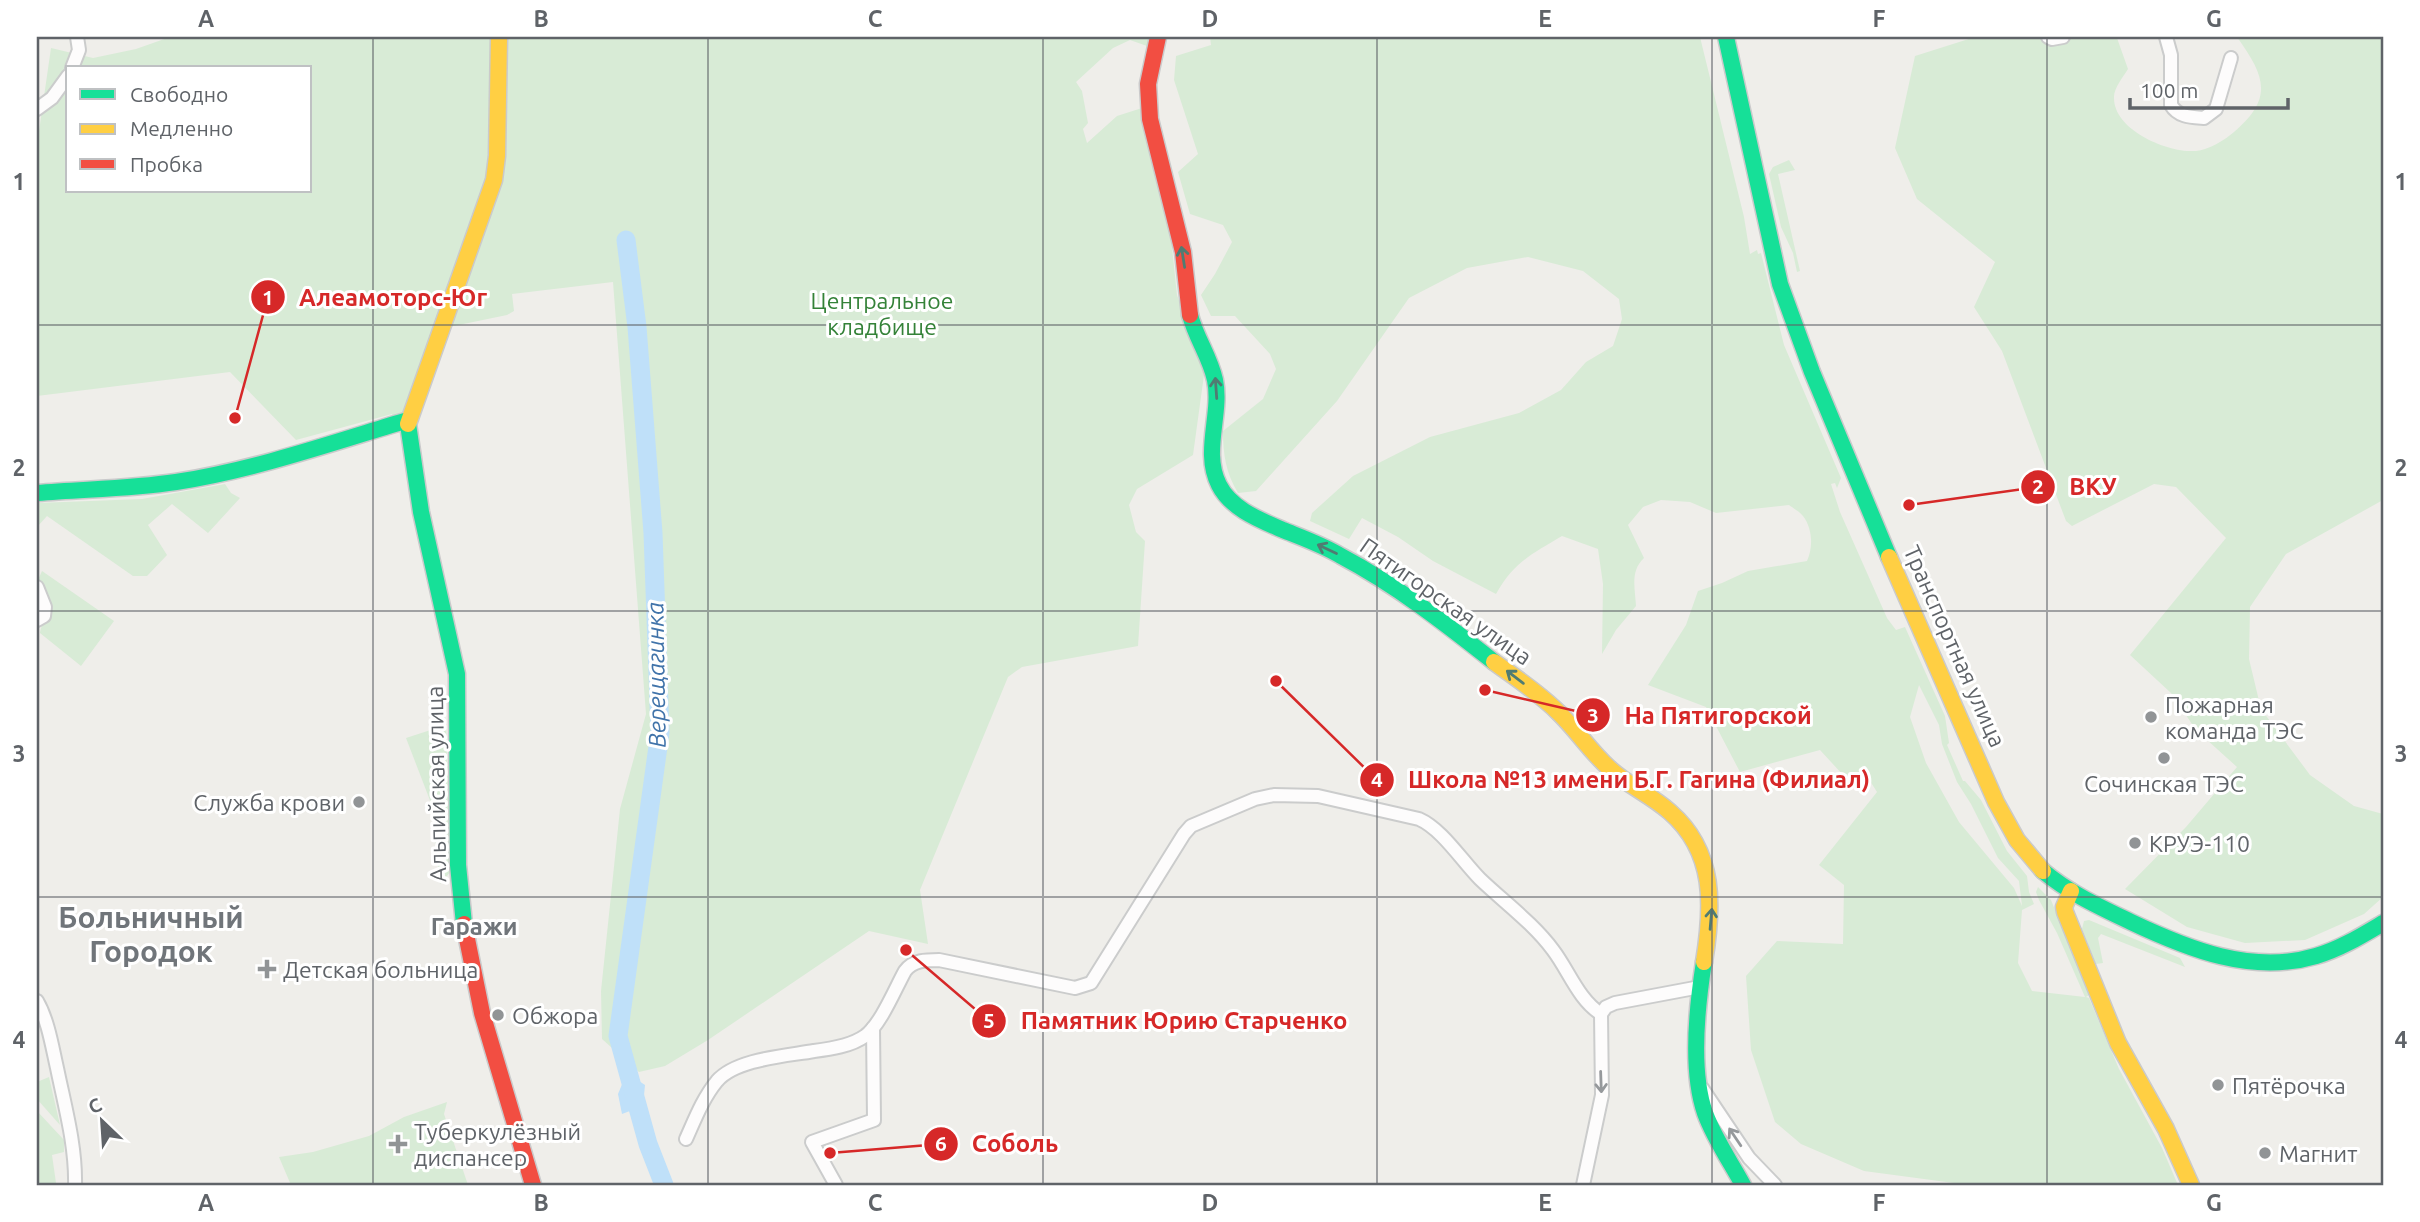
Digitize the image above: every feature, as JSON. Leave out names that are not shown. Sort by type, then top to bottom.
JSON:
[{"type":"street","points":[[73,66],[79,50],[77,37]]},
{"type":"street","points":[[37,493],[141,486],[195,479],[301,453],[408,420],[494,180],[497,156],[499,37]]},
{"type":"street","name":"Пятигорская улица","points":[[1158,37],[1150,66],[1147,97],[1160,165],[1180,237],[1188,305],[1199,342],[1214,373],[1216,416],[1212,461],[1214,476],[1220,489],[1234,506],[1341,555],[1448,625],[1530,688],[1559,713],[1615,773],[1659,804],[1684,826],[1704,867],[1713,904],[1700,986],[1700,1085],[1704,1109],[1743,1185]]},
{"type":"street","name":"Транспортная улица","points":[[1726,37],[1780,284],[1806,359],[1996,798],[2018,841],[2030,857],[2071,891],[2157,934],[2222,959],[2252,964],[2287,962],[2321,955],[2342,947],[2383,923]]},
{"type":"street","points":[[2048,37],[2063,37]]},
{"type":"street","points":[[2166,37],[2171,55],[2171,105],[2179,114],[2188,117],[2204,118],[2216,109],[2231,58]]},
{"type":"street","points":[[37,109],[52,98],[66,79]]},
{"type":"street","name":"Альпийская улица","points":[[408,420],[411,455],[426,540],[453,644],[457,674],[458,865],[465,933],[485,1026],[533,1185]]},
{"type":"street","points":[[37,587],[46,607],[44,615],[37,620]]},
{"type":"street","points":[[686,1139],[710,1091],[719,1079],[729,1072],[765,1059],[849,1044],[865,1036],[873,1028],[909,965],[939,960],[1075,988],[1084,986],[1096,976],[1187,830],[1255,799],[1295,794],[1351,802],[1429,824],[1553,949],[1588,1004],[1601,1014]]},
{"type":"street","points":[[2071,891],[2064,907],[2118,1043],[2166,1129],[2191,1185]]},
{"type":"street","points":[[1583,1185],[1602,1095],[1601,1014],[1606,1007],[1615,1003],[1700,986]]},
{"type":"street","points":[[37,1001],[48,1033],[68,1121],[76,1170],[75,1185]]},
{"type":"street","points":[[836,1185],[812,1142],[874,1120],[873,1028]]},
{"type":"street","points":[[1700,1085],[1749,1158],[1775,1185]]},
{"type":"green space","name":"Центральное кладбище","points":[[170,37],[1151,37],[1147,46],[1130,40],[1113,48],[1076,82],[1082,91],[1088,123],[1083,129],[1087,143],[1117,116],[1142,108],[1169,218],[1177,295],[1204,375],[1193,455],[1137,489],[1129,505],[1136,532],[1145,541],[1138,646],[1022,667],[1008,677],[920,890],[928,944],[869,931],[665,1066],[639,1072],[602,1039],[601,991],[620,809],[646,714],[613,282],[512,294],[514,311],[507,315],[444,328],[398,428],[392,414],[296,440],[230,372],[37,396],[37,145],[51,48],[93,58],[136,49]]},
{"type":"green space","points":[[1210,37],[1700,37],[1744,217],[1750,254],[1757,250],[1758,254],[1761,253],[1784,345],[1841,478],[1837,488],[1835,483],[1831,484],[1840,512],[1887,618],[1896,630],[1905,627],[1945,716],[1949,743],[1947,745],[1963,781],[1981,800],[2007,851],[2027,876],[2034,904],[2022,910],[2018,963],[2032,991],[2085,997],[2057,933],[2039,900],[2036,892],[2038,887],[2051,900],[2089,995],[2086,997],[2089,998],[2119,1069],[2162,1148],[2178,1185],[1969,1185],[1864,1171],[1801,1144],[1775,1122],[1751,1050],[1746,976],[1777,941],[1843,944],[1844,885],[1819,865],[1877,792],[1865,773],[1843,775],[1820,750],[1740,772],[1706,707],[1648,685],[1686,625],[1698,591],[1748,571],[1807,561],[1811,544],[1810,533],[1803,516],[1789,505],[1716,513],[1690,502],[1661,500],[1643,507],[1628,525],[1644,558],[1635,574],[1636,606],[1616,630],[1602,654],[1603,584],[1598,549],[1562,536],[1517,566],[1496,594],[1433,561],[1398,537],[1362,518],[1349,539],[1310,521],[1312,513],[1353,476],[1430,437],[1519,413],[1561,390],[1586,362],[1613,346],[1622,319],[1619,299],[1583,271],[1528,257],[1467,268],[1409,298],[1337,401],[1256,491],[1238,493],[1226,464],[1223,431],[1263,399],[1276,369],[1270,354],[1235,316],[1211,316],[1201,295],[1232,242],[1223,225],[1190,214],[1178,172],[1198,154],[1174,80],[1176,56],[1211,45]],"holes":[[[1919,685],[1939,725],[1942,744],[1957,782],[1998,858],[2019,881],[2022,906],[2014,888],[1959,822],[1926,763],[1910,717]]]},
{"type":"green space","points":[[1975,37],[2117,38],[2128,69],[2114,94],[2116,109],[2122,120],[2144,137],[2157,143],[2184,151],[2196,151],[2216,144],[2234,132],[2247,120],[2260,97],[2259,75],[2237,37],[2383,37],[2383,500],[2286,554],[2250,607],[2249,659],[2261,709],[2310,775],[2354,806],[2383,814],[2383,897],[2364,914],[2305,940],[2245,943],[2187,927],[2125,889],[2186,827],[2237,767],[2196,730],[2171,693],[2130,655],[2226,538],[2176,487],[2154,484],[2072,526],[2066,521],[2002,351],[1974,307],[1995,262],[1917,199],[1895,148],[1915,56]]},
{"type":"green space","points":[[1789,160],[1795,170],[1778,174],[1800,271],[1797,272],[1793,253],[1781,227],[1769,174],[1773,167]]},
{"type":"green space","points":[[225,484],[231,493],[240,498],[208,533],[172,504],[148,525],[167,555],[147,576],[133,576],[47,516],[37,527],[37,503],[142,499]]},
{"type":"green space","points":[[42,571],[114,621],[81,666],[40,633],[50,607],[47,594],[38,580]]},
{"type":"green space","points":[[446,725],[452,870],[440,884],[431,803],[406,738]]},
{"type":"green space","points":[[2089,920],[2180,958],[2185,967],[2101,934],[2098,938],[2103,963],[2096,964],[2082,929],[2084,921]]},
{"type":"green space","points":[[49,1077],[60,1125],[37,1099],[37,1082]]},
{"type":"green space","name":"Туберкулёзный диспансер","points":[[447,1102],[444,1114],[468,1185],[291,1185],[279,1157],[313,1152],[369,1136],[404,1117]]},
{"type":"green space","points":[[37,1111],[64,1140],[64,1152],[52,1155],[56,1183],[52,1185],[37,1185]]},
{"type":"water","points":[[636,1079],[645,1085],[643,1106],[622,1114],[618,1094],[623,1082]]},
{"type":"waterway","name":"Верещагинка","points":[[626,240],[637,327],[653,533],[660,732],[618,1036],[648,1144],[664,1185]]},
{"type":"traffic: fast","points":[[1726,37],[1780,284],[1812,372],[1889,557]]},
{"type":"traffic: fast","points":[[1190,315],[1215,380],[1212,459],[1219,485],[1231,501],[1256,518],[1327,548],[1381,579],[1494,662]]},
{"type":"traffic: fast","points":[[37,493],[141,486],[205,477],[293,455],[408,420]]},
{"type":"traffic: fast","points":[[408,424],[421,512],[457,674],[458,865],[464,924]]},
{"type":"traffic: fast","points":[[2043,871],[2085,899],[2153,932],[2198,950],[2244,961],[2292,961],[2316,956],[2342,946],[2383,923]]},
{"type":"traffic: fast","points":[[1704,962],[1696,1038],[1700,1096],[1713,1131],[1743,1185]]},
{"type":"traffic: slow","points":[[408,424],[494,180],[497,156],[499,37]]},
{"type":"traffic: slow","points":[[1889,557],[1996,802],[2017,840],[2043,871]]},
{"type":"traffic: slow","points":[[1494,662],[1551,705],[1609,768],[1663,806],[1685,828],[1696,845],[1708,881],[1709,921],[1704,962]]},
{"type":"traffic: slow","points":[[2071,891],[2064,907],[2065,912],[2118,1043],[2166,1129],[2191,1185]]},
{"type":"traffic: jam","points":[[1158,37],[1148,84],[1150,119],[1183,252],[1190,315]]},
{"type":"traffic: jam","points":[[464,924],[482,1013],[533,1185]]},
{"type":"place","name":"Алеамоторс-Юг","points":[[235,418]]},
{"type":"place","name":"ВКУ","points":[[1909,505]]},
{"type":"place","name":"Школа №13 имени Б.Г. Гагина (Филиал)","points":[[1276,681]]},
{"type":"place","name":"На Пятигорской","points":[[1485,690]]},
{"type":"place","name":"Пожарная команда ТЭС","points":[[2151,717]]},
{"type":"place","name":"Сочинская ТЭС","points":[[2164,758]]},
{"type":"place","name":"Служба крови","points":[[359,802]]},
{"type":"place","name":"КРУЭ-110","points":[[2135,843]]},
{"type":"place","name":"Памятник Юрию Старченко","points":[[906,950]]},
{"type":"place","name":"Детская больница","points":[[267,969]]},
{"type":"place","name":"Обжора","points":[[498,1015]]},
{"type":"place","name":"Пятёрочка","points":[[2218,1085]]},
{"type":"place","name":"Туберкулёзный диспансер","points":[[398,1144]]},
{"type":"place","name":"Соболь","points":[[830,1153]]},
{"type":"place","name":"Магнит","points":[[2265,1153]]},
{"type":"district","name":"Гаражи","points":[[474,926]]},
{"type":"district","name":"Больничный Городок","points":[[151,934]]}]
